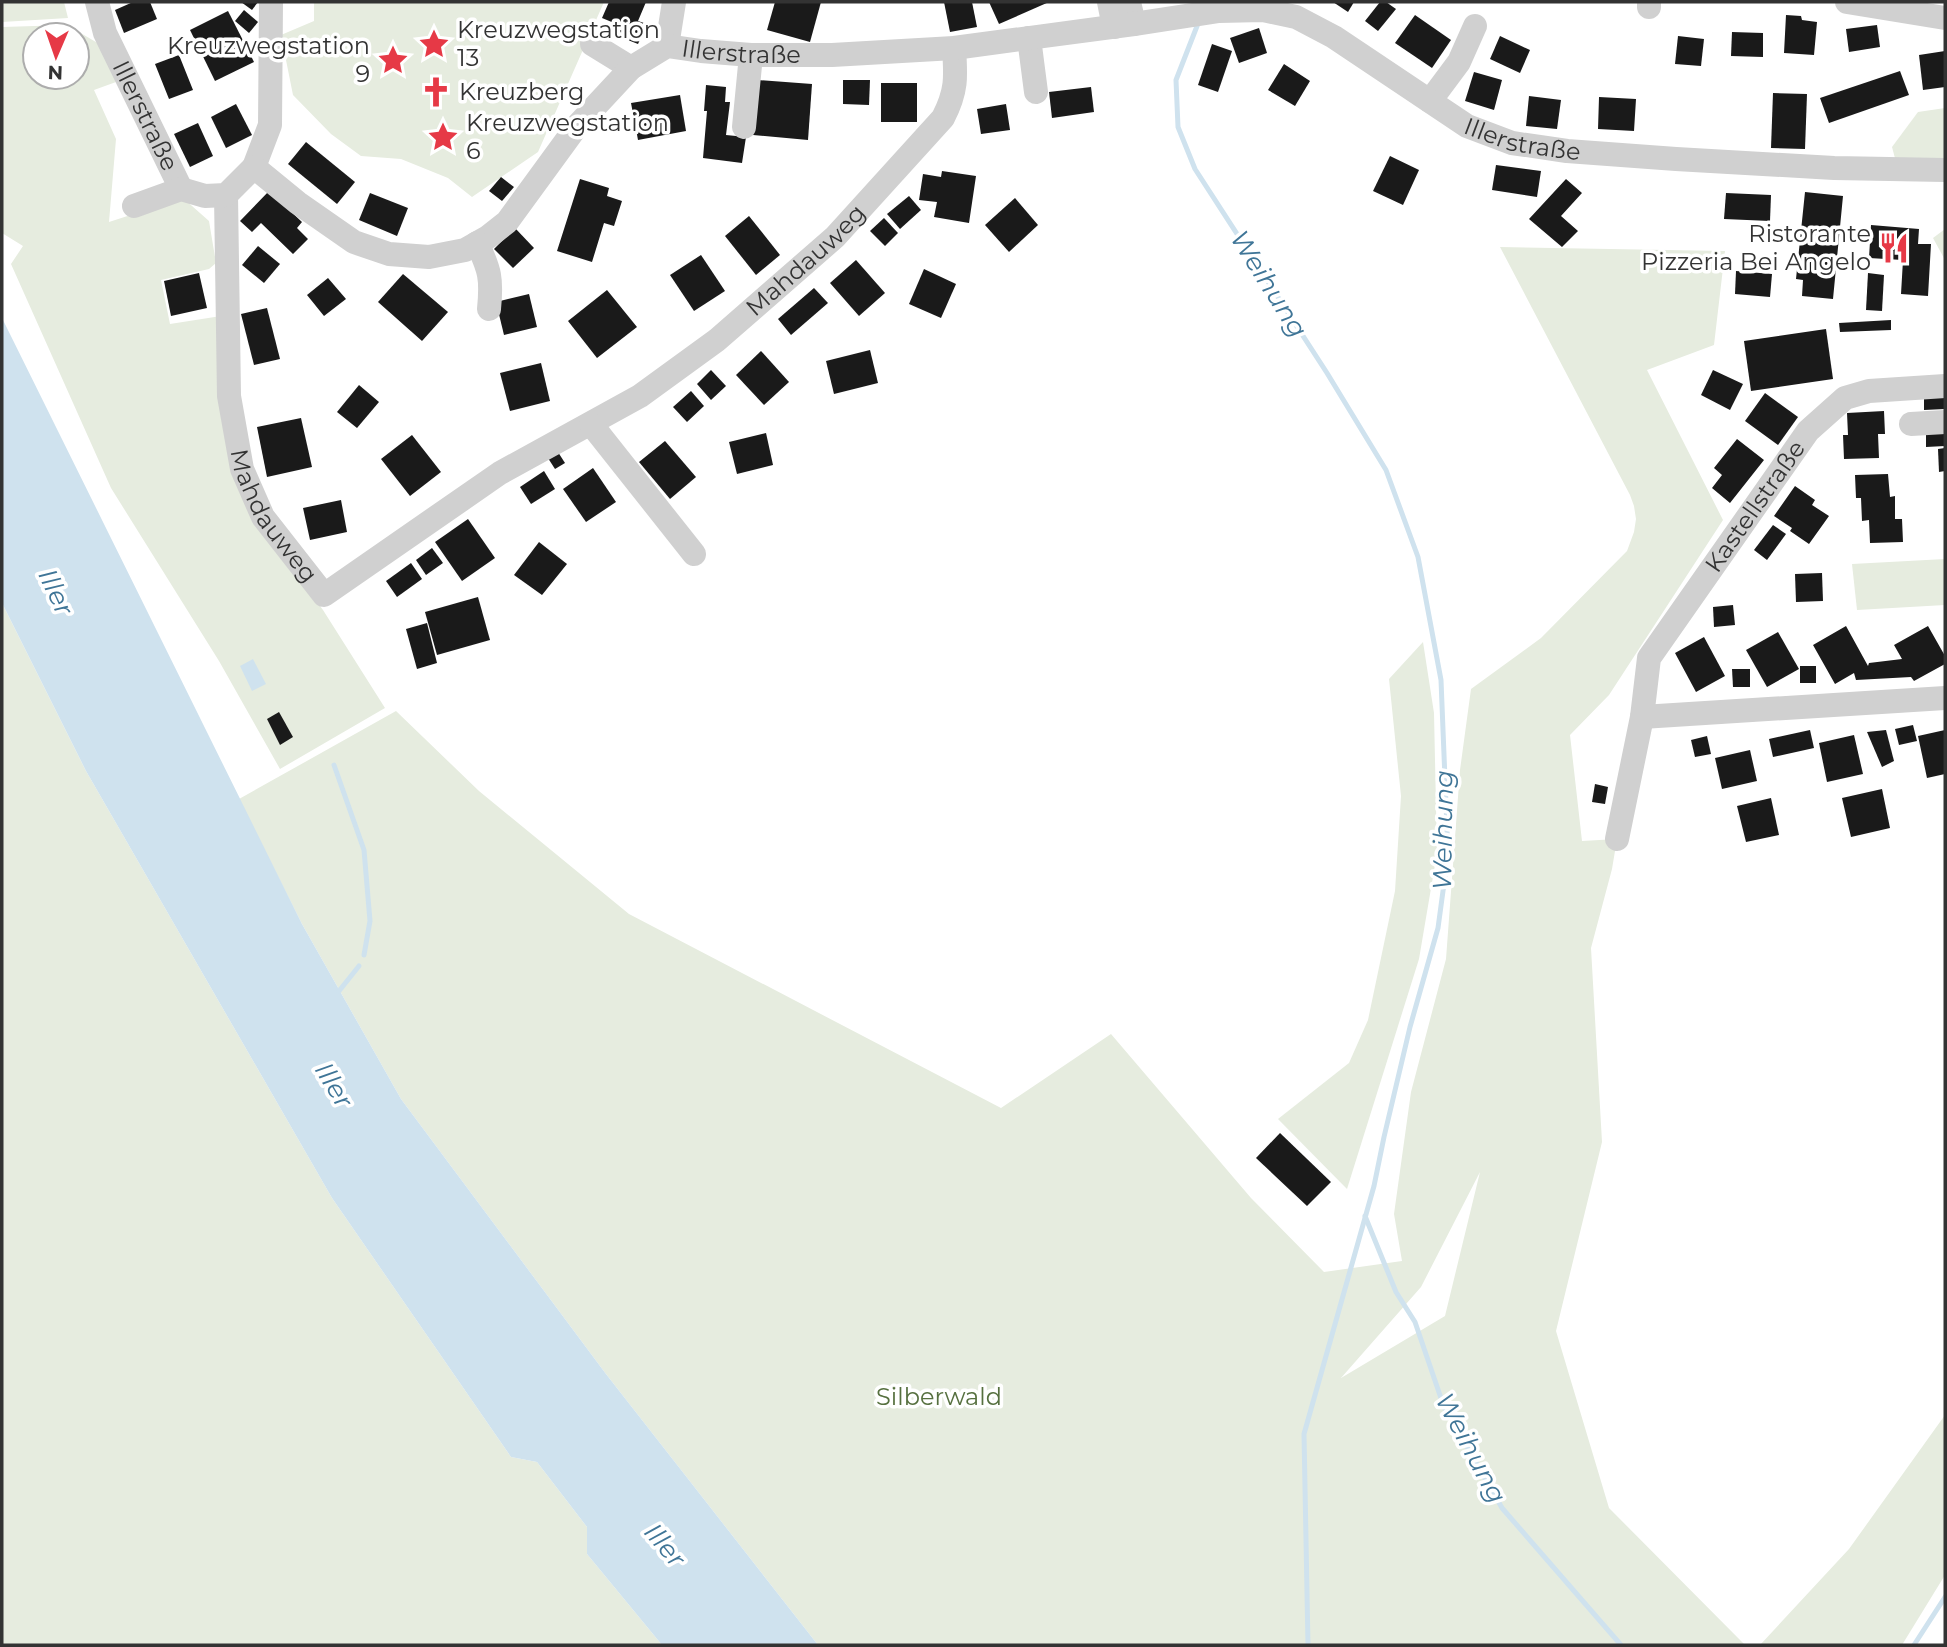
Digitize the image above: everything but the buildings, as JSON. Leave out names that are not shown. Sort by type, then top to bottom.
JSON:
[{"type":"street","name":"Illerstraße","points":[[97,2],[105,33],[181,189]]},
{"type":"street","points":[[226,195],[254,167],[270,125],[271,2]]},
{"type":"street","points":[[667,46],[674,2]]},
{"type":"street","points":[[1109,2],[1126,18]]},
{"type":"street","points":[[1847,2],[1919,8],[1945,18]]},
{"type":"street","name":"Illerstraße","points":[[254,167],[298,203],[354,242],[389,254],[429,257],[465,250],[507,222],[577,126],[631,68],[667,46],[751,55],[832,55],[954,48],[1029,38],[1126,18],[1167,19],[1219,10],[1300,9],[1334,37],[1467,126],[1511,143],[1567,151],[1833,168],[1945,170]]},
{"type":"street","points":[[1430,101],[1460,62],[1475,26]]},
{"type":"street","points":[[1029,38],[1036,92]]},
{"type":"street","points":[[592,44],[631,68]]},
{"type":"street","name":"Mahdauweg","points":[[226,195],[229,396],[242,469],[263,517],[324,595],[499,473],[640,396],[716,340],[835,237],[943,118],[953,100],[956,79],[954,48]]},
{"type":"street","points":[[744,127],[751,55]]},
{"type":"street","name":"Illerstraße","points":[[134,206],[181,189],[205,196],[226,195]]},
{"type":"street","points":[[477,243],[488,267],[491,285],[489,309]]},
{"type":"street","name":"Kastellstraße","points":[[1617,839],[1642,717],[1649,658],[1808,431],[1845,398],[1869,391],[1945,386]]},
{"type":"street","points":[[1911,424],[1945,422]]},
{"type":"street","points":[[591,424],[694,554]]},
{"type":"street","points":[[1642,717],[1945,698]]},
{"type":"green space","points":[[2,2],[64,2],[68,18],[2,22]]},
{"type":"green space","points":[[314,2],[604,2],[538,152],[472,197],[448,178],[401,159],[361,156],[331,134],[293,95],[281,35],[314,21]]},
{"type":"green space","points":[[21,26],[21,91],[91,91],[91,39],[101,45],[116,82],[94,90],[116,139],[109,222],[183,198],[209,221],[216,263],[209,269],[161,280],[170,324],[221,316],[260,526],[323,610],[385,708],[280,769],[219,661],[111,488],[11,264],[23,246],[2,233],[2,27]]},
{"type":"green space","points":[[1945,108],[1945,160],[1896,162],[1892,147],[1918,112]]},
{"type":"green space","points":[[1945,229],[1945,260],[1933,238]]},
{"type":"green space","name":"Silberwald","points":[[1500,247],[1725,251],[1714,345],[1647,370],[1723,520],[1609,695],[1570,735],[1582,841],[1617,839],[1591,948],[1602,1142],[1556,1331],[1609,1508],[1745,1645],[818,1645],[606,1374],[401,1099],[302,924],[239,799],[396,711],[479,791],[629,914],[1001,1108],[1111,1034],[1251,1198],[1324,1272],[1402,1261],[1394,1214],[1411,1092],[1446,959],[1460,770],[1471,689],[1541,638],[1627,551],[1636,519],[1630,495]],"holes":[[[1480,1172],[1445,1316],[1341,1378],[1421,1287]]]},
{"type":"green space","points":[[1945,559],[1945,605],[1857,610],[1852,564]]},
{"type":"green space","points":[[2,603],[86,771],[332,1198],[511,1457],[537,1462],[587,1527],[587,1554],[662,1645],[2,1645]]},
{"type":"green space","points":[[1423,642],[1434,713],[1437,853],[1419,959],[1347,1189],[1278,1119],[1349,1063],[1368,1020],[1395,891],[1401,796],[1389,679]]},
{"type":"green space","points":[[1945,1415],[1945,1575],[1902,1645],[1760,1645],[1849,1549]]},
{"type":"water","name":"Iller","points":[[2,318],[302,924],[401,1099],[606,1374],[818,1645],[662,1645],[587,1554],[587,1527],[537,1462],[511,1457],[332,1198],[86,771],[2,603]]},
{"type":"water","points":[[253,659],[266,684],[252,691],[240,666]]},
{"type":"waterway","name":"Weihung","points":[[1199,21],[1176,80],[1178,127],[1195,169],[1327,373],[1386,470],[1418,557],[1441,680],[1448,854],[1438,928],[1410,1027],[1374,1186],[1304,1434],[1308,1645]]},
{"type":"waterway","points":[[334,765],[364,850],[370,921],[364,955]]},
{"type":"waterway","points":[[339,991],[359,966]]},
{"type":"waterway","name":"Weihung","points":[[1365,1216],[1396,1292],[1415,1322],[1444,1407],[1502,1508],[1621,1645]]},
{"type":"waterway","points":[[1914,1645],[1945,1597]]},
{"type":"place","name":"Kreuzwegstation 13","points":[[434,44]]},
{"type":"place","name":"Kreuzwegstation 9","points":[[393,60]]},
{"type":"place","name":"Kreuzberg","points":[[436,92]]},
{"type":"place","name":"Kreuzwegstation 6","points":[[443,137]]},
{"type":"place","name":"Ristorante Pizzeria Bei Angelo","points":[[1894,248]]}]
